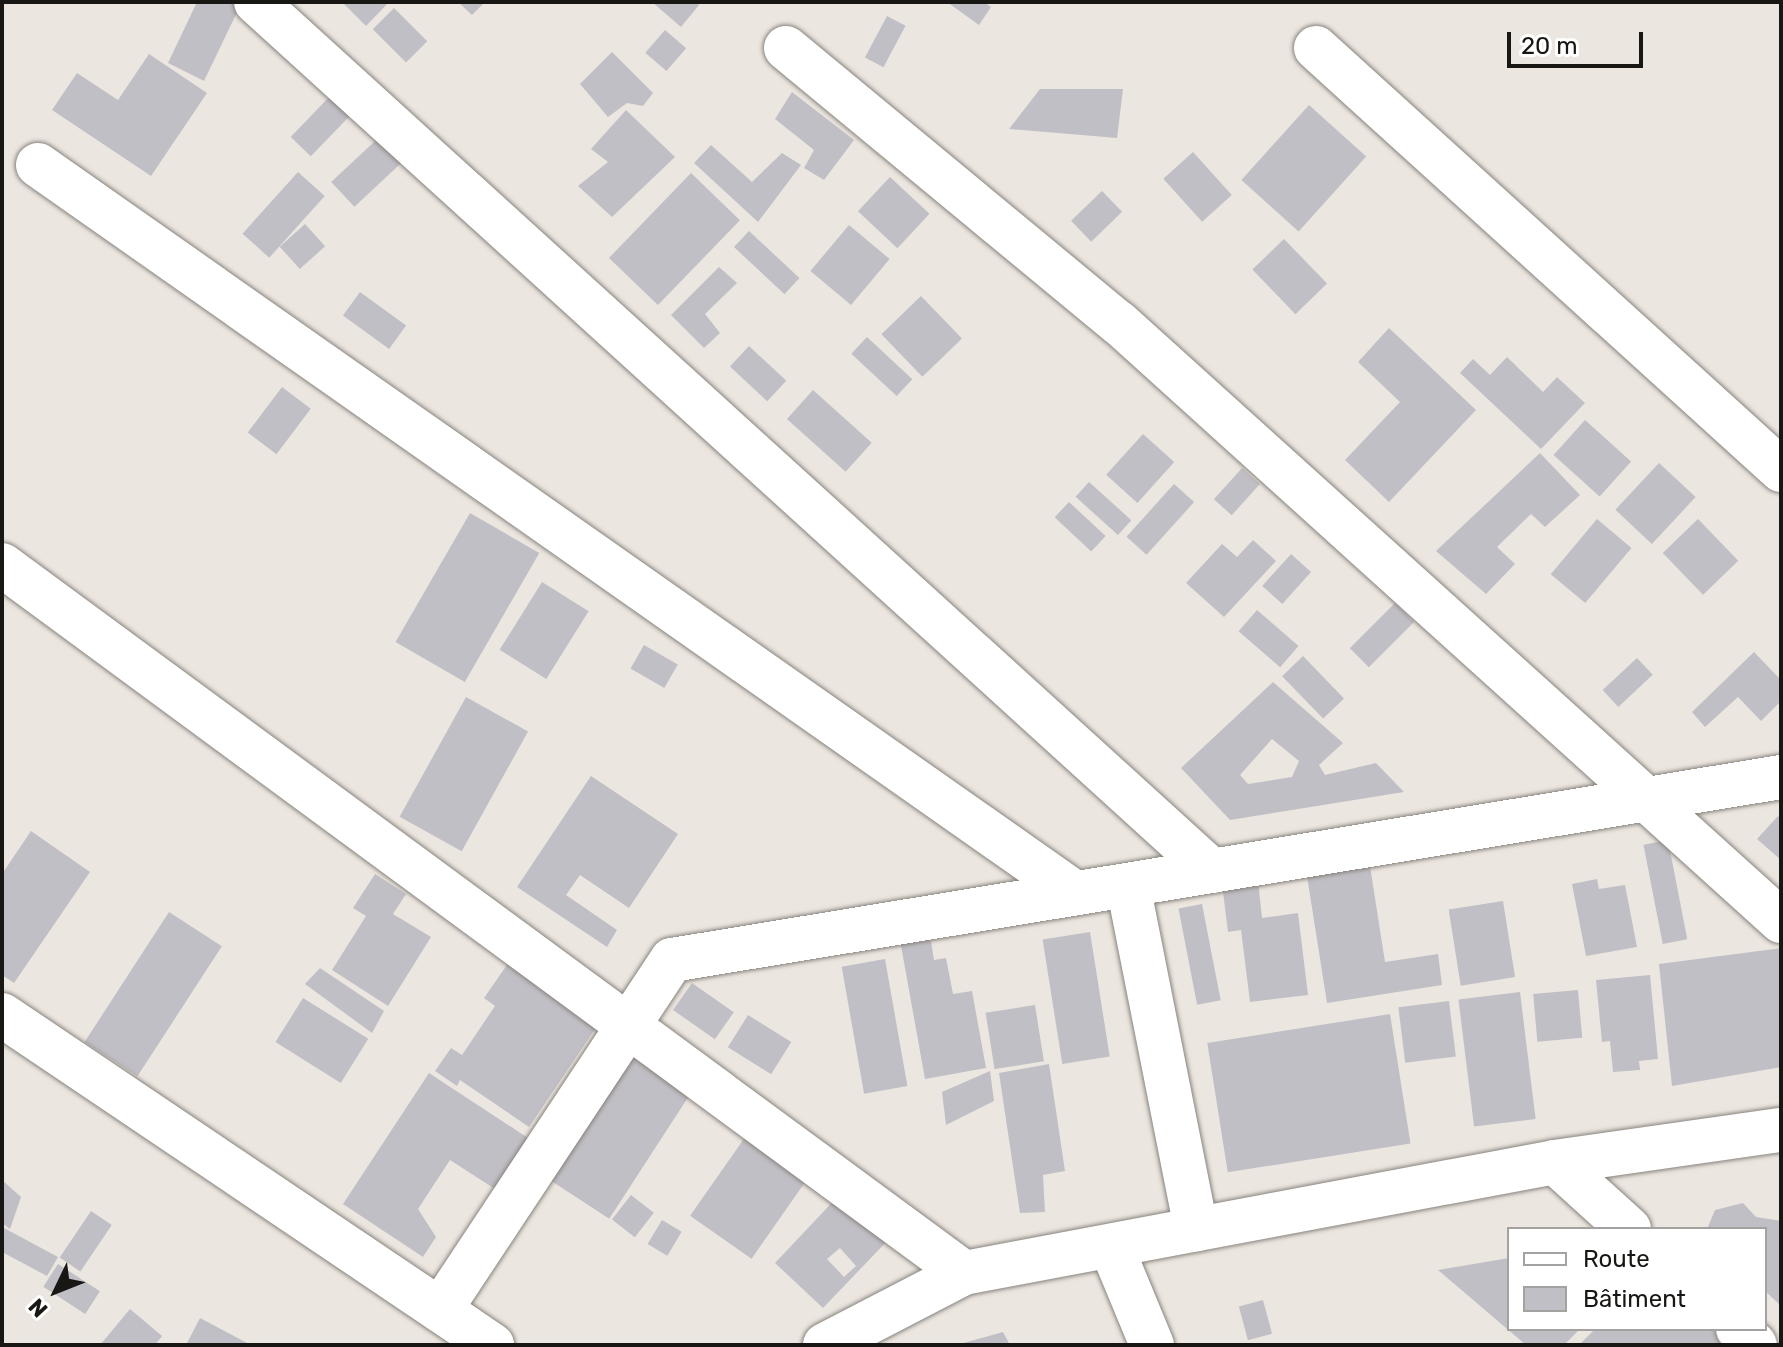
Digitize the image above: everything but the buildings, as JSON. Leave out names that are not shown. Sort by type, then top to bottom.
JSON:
[{"type":"street","points":[[256,2],[1212,871]]},
{"type":"street","points":[[786,48],[1119,323],[1650,798],[1781,921]]},
{"type":"street","points":[[1316,48],[1781,470]]},
{"type":"street","points":[[38,165],[1075,893]]},
{"type":"street","points":[[2,565],[964,1273]]},
{"type":"street","points":[[440,1310],[672,960],[1781,777]]},
{"type":"street","points":[[1128,885],[1196,1229]]},
{"type":"street","points":[[2,1015],[492,1345]]},
{"type":"street","points":[[825,1345],[964,1273],[1555,1162],[1781,1130]]},
{"type":"street","points":[[1555,1162],[1627,1227]]},
{"type":"street","points":[[1111,1246],[1152,1345]]},
{"type":"street","points":[[1740,1331],[1755,1345]]}]
